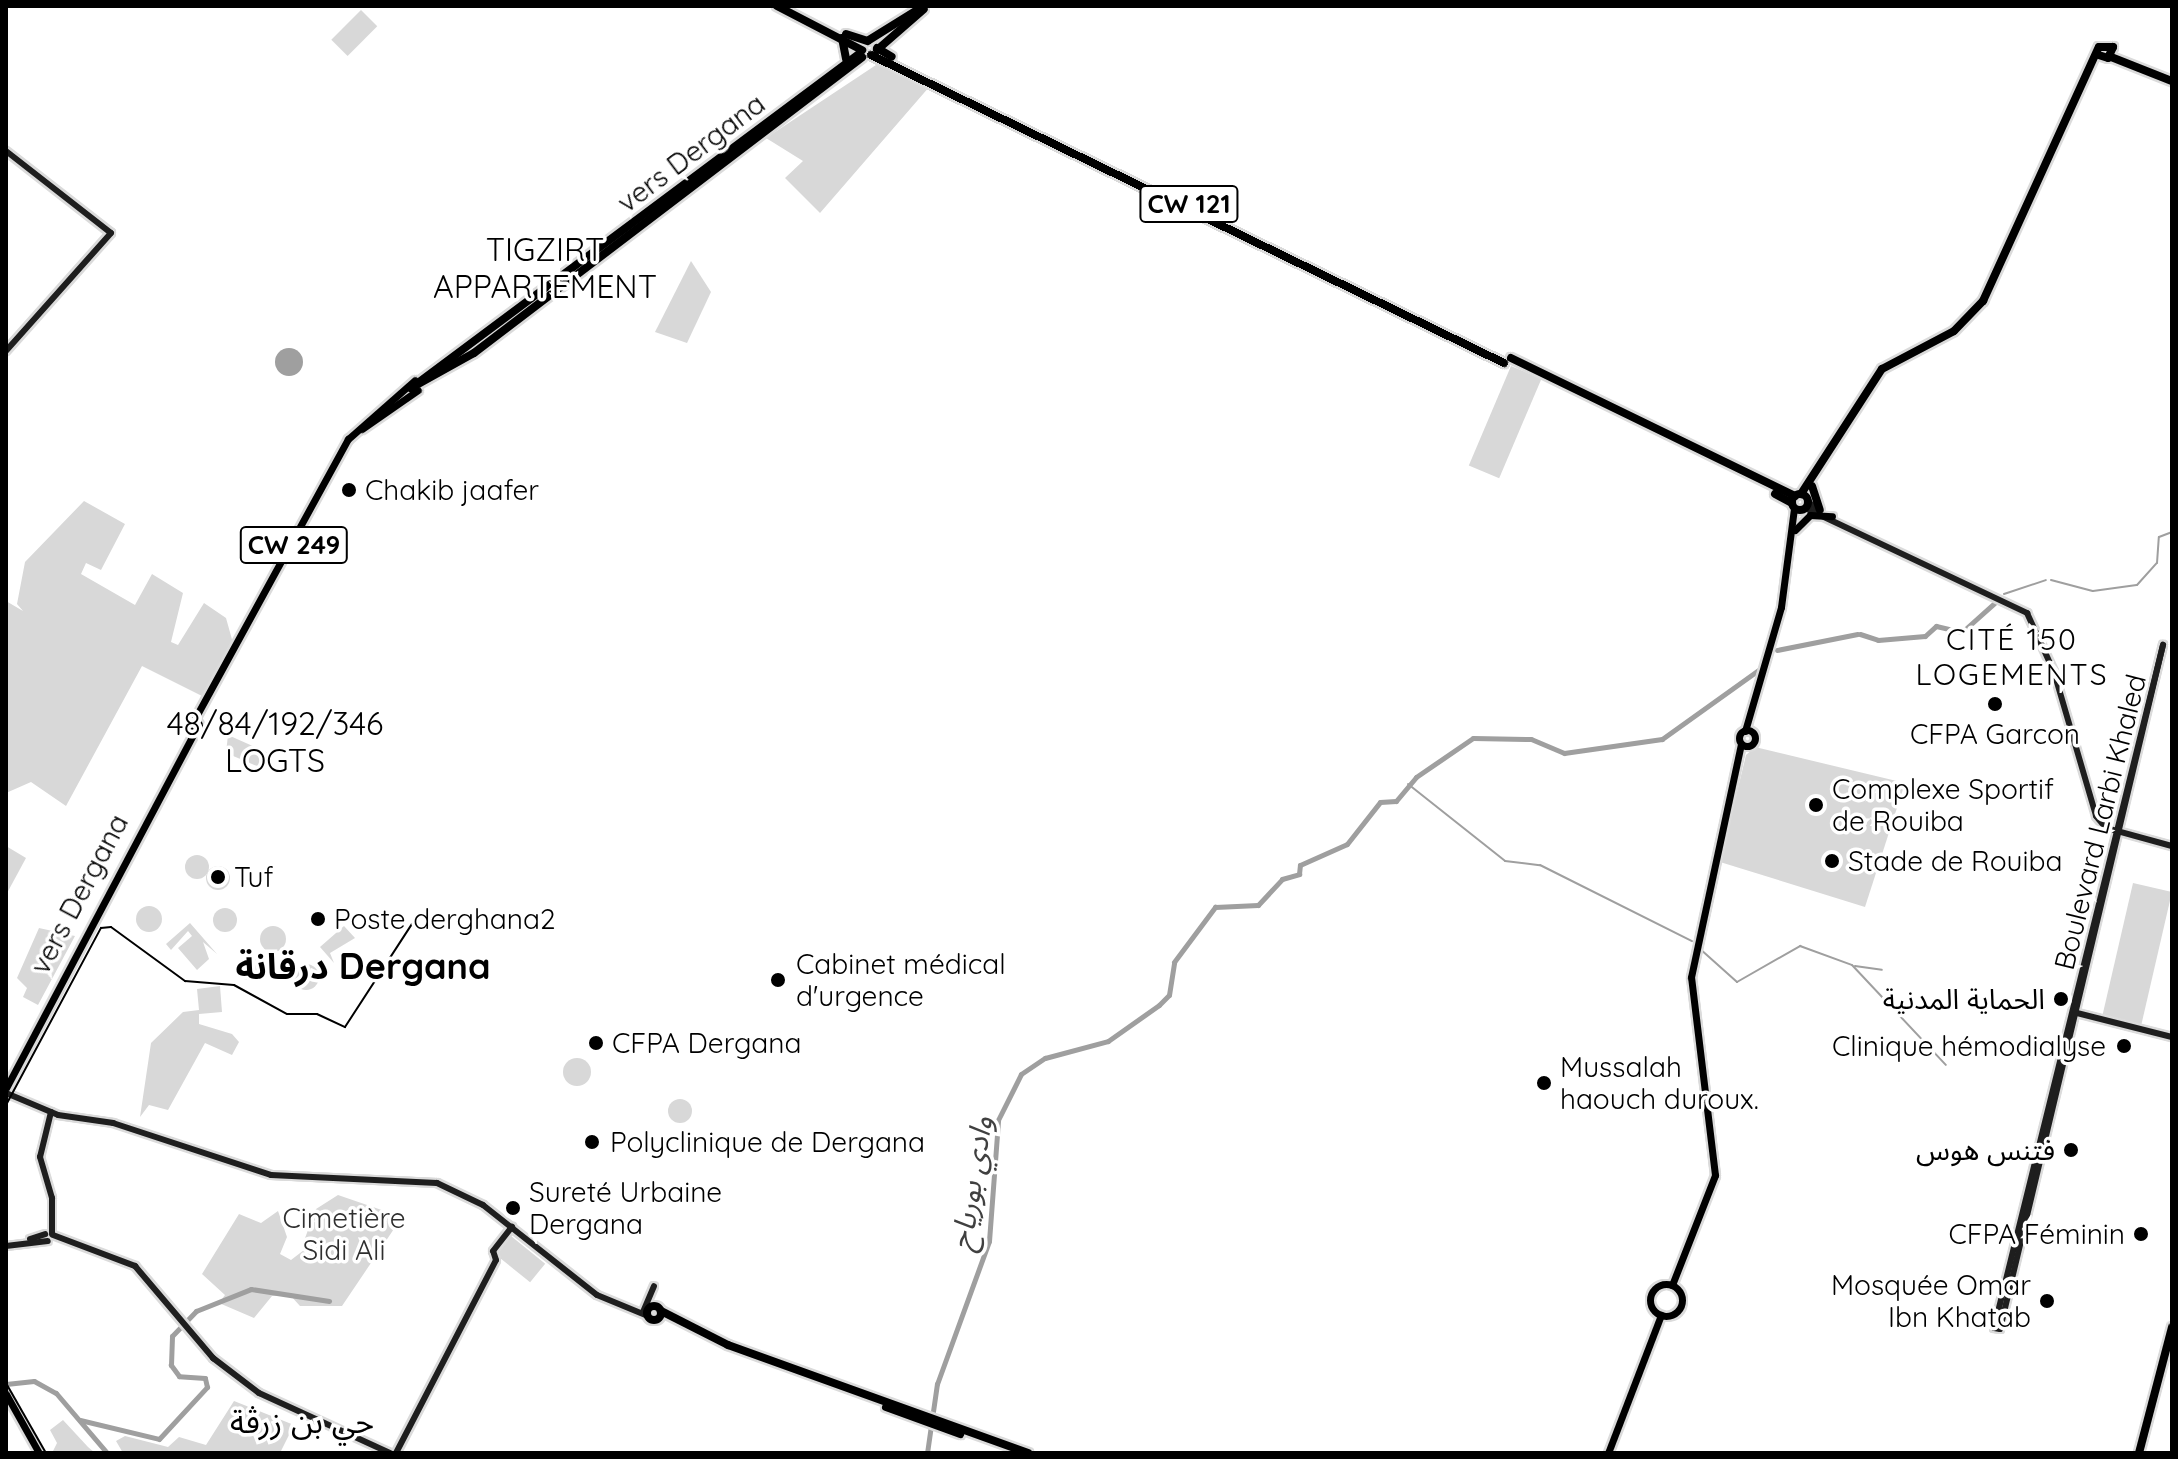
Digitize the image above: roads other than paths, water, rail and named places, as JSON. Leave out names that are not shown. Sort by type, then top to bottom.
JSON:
[{"type":"highway","points":[[777,6],[898,62]]},
{"type":"highway","points":[[786,6],[870,48]]},
{"type":"highway","points":[[851,36],[884,29],[923,8]]},
{"type":"highway","points":[[804,96],[846,59],[896,35],[923,8]]},
{"type":"highway","points":[[416,385],[815,93],[923,8]]},
{"type":"highway","points":[[848,72],[884,29]]},
{"type":"highway","points":[[838,35],[849,46],[846,59]]},
{"type":"highway","points":[[896,35],[891,50],[898,62]]},
{"type":"highway","name":"vers Dergana","points":[[416,385],[468,351],[870,48]]},
{"type":"highway","points":[[1508,360],[1779,490],[1798,503],[1882,369],[1954,331],[1983,301],[2108,55],[2172,78]]},
{"type":"highway","points":[[815,93],[848,72],[875,60],[898,62]]},
{"type":"highway","name":"CW 121","points":[[898,62],[1798,503]]},
{"type":"highway","points":[[1779,490],[1811,483]]},
{"type":"highway","points":[[1811,483],[1821,511]]},
{"type":"highway","points":[[644,1312],[660,1315],[1014,1453]]},
{"type":"highway","points":[[2142,1453],[2172,1327]]},
{"type":"highway","points":[[2142,1453],[2172,1342]]},
{"type":"highway","points":[[934,1421],[1028,1453]]},
{"type":"main road","points":[[6,151],[111,233],[6,351]]},
{"type":"main road","name":"vers Dergana","points":[[8,1091],[8,1079],[35,1027],[344,446],[396,394],[416,385]]},
{"type":"main road","name":"CW 249","points":[[195,726],[346,448],[403,400],[416,385]]},
{"type":"main road","points":[[396,394],[402,392],[403,400]]},
{"type":"main road","points":[[1798,503],[1832,516],[1991,592],[2034,620],[2096,816],[2118,832],[2172,846]]},
{"type":"main road","points":[[1771,641],[1787,599],[1798,503]]},
{"type":"main road","points":[[1608,1453],[1661,1315],[1680,1307],[1672,1285],[1715,1166],[1691,1004],[1693,954],[1771,641],[1798,503]]},
{"type":"main road","points":[[1795,530],[1810,515],[1832,516]]},
{"type":"main road","name":"Boulevard Larbi Khaled","points":[[2073,1012],[2000,1329],[1994,1328],[2163,645],[2172,647]]},
{"type":"main road","points":[[1745,745],[1748,731]]},
{"type":"main road","points":[[2073,1012],[2172,1037]]},
{"type":"main road","points":[[8,1091],[51,1112],[125,1127],[271,1175],[432,1182],[512,1227],[589,1290],[644,1312],[654,1286]]},
{"type":"main road","points":[[49,1236],[53,1215],[40,1157],[51,1112]]},
{"type":"main road","points":[[6,1244],[49,1236],[74,1240],[128,1261],[178,1311],[213,1358],[259,1393],[393,1453],[496,1260],[493,1251],[512,1227]]},
{"type":"main road","points":[[1661,1315],[1650,1296],[1672,1285]]},
{"type":"main road","points":[[6,1394],[37,1453]]},
{"type":"main road","points":[[6,1404],[37,1453]]},
{"type":"waterway","points":[[2051,580],[2093,591],[2137,585],[2157,563],[2159,537],[2172,532]]},
{"type":"waterway","points":[[2004,594],[2046,580]]},
{"type":"waterway","points":[[1860,634],[1878,640],[1925,636],[1936,626],[1962,632],[1999,599]]},
{"type":"waterway","points":[[1777,650],[1857,634]]},
{"type":"waterway","name":"وادي بورياح","points":[[927,1453],[937,1384],[989,1241],[998,1120],[1021,1074],[1045,1058],[1108,1041],[1159,1005],[1169,995],[1174,962],[1215,907],[1258,905],[1282,879],[1299,874],[1300,865],[1347,844],[1380,802],[1396,801],[1416,777],[1473,738],[1531,739],[1564,753],[1662,739],[1761,668]]},
{"type":"waterway","points":[[1408,784],[1505,861],[1540,865],[1692,941]]},
{"type":"waterway","points":[[1699,948],[1737,982],[1800,946],[1852,965],[1946,1065]]},
{"type":"waterway","points":[[1855,966],[1882,970]]},
{"type":"waterway","points":[[80,1420],[159,1439],[207,1387],[205,1378],[179,1376],[171,1365],[172,1336],[196,1311],[251,1289],[329,1301]]},
{"type":"waterway","points":[[6,1384],[34,1381],[56,1393],[107,1453]]},
{"type":"tunnel","points":[[860,53],[878,39]]},
{"type":"tram line","points":[[6,1105],[101,928],[111,927],[185,981],[234,985],[287,1014],[317,1014],[345,1027],[412,924]]},
{"type":"tram line","points":[[6,1149],[6,1174]]},
{"type":"tram line","points":[[6,1383],[46,1453]]},
{"type":"place","name":"Chakib jaafer","points":[[349,490]]},
{"type":"place","name":"CFPA Garcon","points":[[1995,704]]},
{"type":"place","name":"Complexe Sportif de Rouiba","points":[[1816,805]]},
{"type":"place","name":"Stade de Rouiba","points":[[1832,861]]},
{"type":"place","name":"Tuf","points":[[218,877]]},
{"type":"place","name":"Poste derghana2","points":[[318,919]]},
{"type":"place","name":"Cabinet médical d'urgence","points":[[778,980]]},
{"type":"place","name":"الحماية المدنية","points":[[2061,999]]},
{"type":"place","name":"CFPA Dergana","points":[[596,1043]]},
{"type":"place","name":"Clinique hémodialyse","points":[[2124,1046]]},
{"type":"place","name":"Mussalah haouch duroux.","points":[[1544,1083]]},
{"type":"place","name":"Polyclinique de Dergana","points":[[592,1142]]},
{"type":"place","name":"فتنس هوس","points":[[2071,1150]]},
{"type":"place","name":"Sureté Urbaine Dergana","points":[[513,1208]]},
{"type":"place","name":"CFPA Féminin","points":[[2141,1234]]},
{"type":"place","name":"Mosquée Omar Ibn Khatab","points":[[2047,1301]]},
{"type":"district","name":"TIGZIRT APPARTEMENT","points":[[545,268]]},
{"type":"district","name":"CITÉ 150 LOGEMENTS","points":[[2012,656]]},
{"type":"district","name":"48/84/192/346 LOGTS","points":[[275,742]]},
{"type":"district","name":"درقانة Dergana","points":[[363,966]]},
{"type":"district","name":"حي بن زرڤة","points":[[302,1421]]},
{"type":"park label","name":"Cimetière Sidi Ali","points":[[344,1234]]}]
